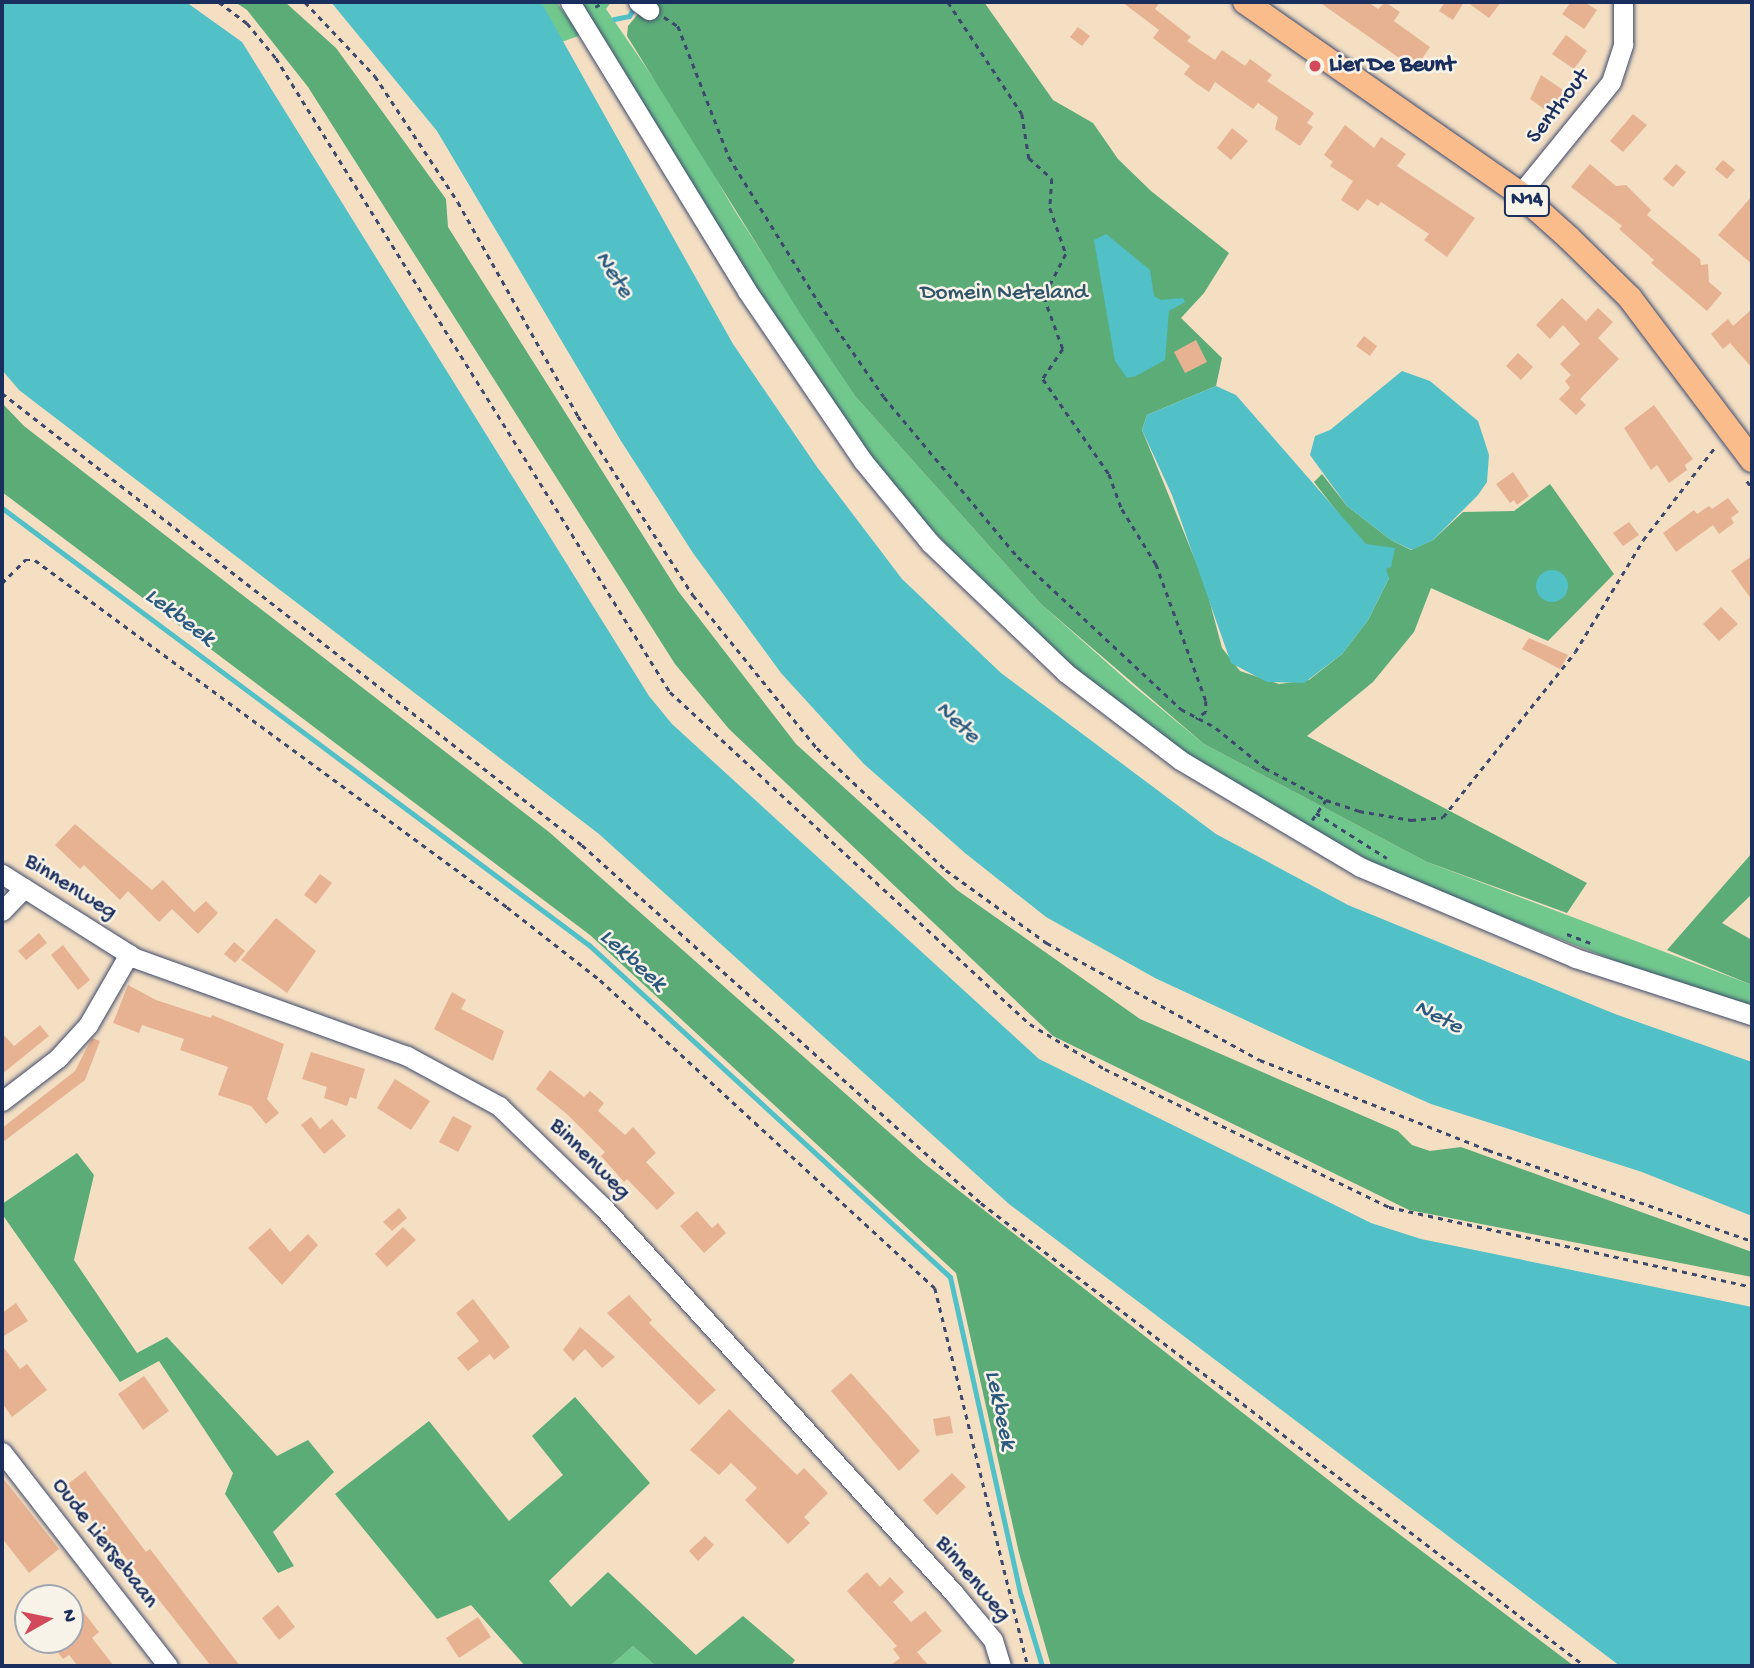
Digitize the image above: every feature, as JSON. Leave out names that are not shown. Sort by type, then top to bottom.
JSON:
[{"type":"main road","name":"N14","points":[[1245,2],[1520,194],[1630,298],[1749,470]]},
{"type":"street","points":[[570,2],[747,291],[863,461],[930,542],[1066,673],[1180,760],[1360,867],[1576,958],[1752,1015]]},
{"type":"street","name":"Senthout","points":[[1520,194],[1611,82],[1623,44],[1623,2]]},
{"type":"street","name":"Binnenweg","points":[[2,874],[129,954],[407,1056],[499,1106],[601,1206],[953,1592],[993,1640],[1001,1666]]},
{"type":"street","points":[[2,911],[24,888]]},
{"type":"street","points":[[2,1101],[58,1058],[88,1025],[129,954]]},
{"type":"street","name":"Oude Liersebaan","points":[[2,1452],[168,1666]]},
{"type":"path","points":[[219,2],[247,23],[276,58],[670,692],[1030,1024],[1105,1069],[1389,1207],[1752,1287]]},
{"type":"path","points":[[305,2],[375,76],[442,179],[578,416],[693,596],[774,700],[817,748],[946,870],[1047,943],[1260,1060],[1488,1150],[1752,1241]]},
{"type":"path","points":[[948,2],[1022,114],[1029,158],[1052,179],[1050,208],[1066,254],[1044,297],[1062,349],[1043,379],[1109,474],[1122,509],[1156,564],[1206,701],[1206,712],[1196,719]]},
{"type":"path","points":[[649,9],[678,26],[729,157],[819,303],[884,397],[1018,557],[1196,719],[1216,728],[1265,768],[1326,800],[1359,811],[1411,820],[1443,817],[1575,652],[1643,540],[1719,442],[1726,452]]},
{"type":"path","points":[[2,393],[582,845],[981,1203],[1585,1666]]},
{"type":"path","points":[[1749,470],[1752,488]]},
{"type":"path","points":[[2,583],[25,560],[34,560],[507,907],[600,981],[936,1288],[1028,1666]]},
{"type":"path","points":[[1326,800],[1316,813],[1392,861]]},
{"type":"green space","points":[[235,2],[285,2],[336,48],[446,199],[448,227],[678,591],[796,744],[957,890],[1140,1019],[1398,1131],[1412,1145],[1430,1151],[1461,1147],[1752,1252],[1752,1277],[1409,1210],[1053,1036],[729,729],[675,664],[308,87],[247,10]]},
{"type":"green space","points":[[530,2],[556,2],[581,35],[559,43]]},
{"type":"green space","points":[[578,2],[611,2],[606,9],[683,121],[733,208],[855,396],[1042,605],[1131,684],[1204,744],[1427,862],[1752,985],[1752,1009],[1649,974],[1394,874],[1233,785],[1115,704],[1016,618],[908,504],[839,417],[740,266],[610,47]]},
{"type":"green space","name":"Domein Neteland","points":[[648,2],[984,2],[1053,100],[1093,123],[1118,159],[1151,191],[1229,253],[1204,293],[1181,318],[1222,358],[1216,386],[1147,415],[1142,430],[1205,584],[1222,648],[1240,671],[1279,684],[1309,680],[1342,654],[1368,620],[1389,578],[1314,482],[1322,474],[1347,506],[1391,540],[1411,550],[1433,540],[1463,512],[1514,511],[1550,484],[1614,574],[1548,641],[1431,588],[1414,632],[1373,682],[1307,736],[1587,883],[1567,913],[1427,862],[1204,744],[1042,605],[855,396],[801,315],[627,36],[628,26]]},
{"type":"green space","points":[[2,403],[24,426],[549,832],[925,1164],[1354,1500],[1574,1666],[1051,1666],[1019,1553],[956,1273],[590,935],[2,492]]},
{"type":"green space","points":[[1752,853],[1752,894],[1722,923],[1752,940],[1752,985],[1667,950]]},
{"type":"green space","points":[[77,1153],[94,1175],[74,1260],[137,1353],[167,1337],[277,1456],[308,1440],[334,1472],[273,1532],[294,1566],[278,1573],[225,1494],[233,1473],[159,1361],[120,1382],[2,1214],[2,1204]]},
{"type":"green space","points":[[575,1397],[650,1483],[549,1581],[571,1607],[608,1572],[696,1655],[743,1616],[795,1660],[791,1666],[656,1666],[633,1646],[610,1666],[525,1666],[471,1605],[437,1619],[335,1494],[429,1421],[509,1521],[563,1475],[532,1436]]},
{"type":"green space","points":[[633,1646],[656,1666],[610,1666]]},
{"type":"water","points":[[2,2],[186,2],[242,42],[649,696],[672,724],[1039,1059],[1371,1223],[1421,1239],[1752,1307],[1752,1666],[1620,1666],[1009,1204],[599,834],[19,390],[2,370]]},
{"type":"water","name":"Nete","points":[[331,2],[541,2],[733,344],[817,467],[902,579],[1001,673],[1216,834],[1348,905],[1615,1014],[1752,1062],[1752,1216],[1642,1172],[1431,1104],[1297,1044],[1155,978],[1046,917],[965,853],[864,764],[781,673],[693,553],[621,441],[437,131]]},
{"type":"water","points":[[1106,234],[1150,270],[1154,296],[1161,300],[1183,298],[1185,302],[1169,311],[1165,360],[1127,378],[1115,361],[1094,240]]},
{"type":"water","points":[[1402,371],[1430,381],[1478,421],[1489,455],[1487,482],[1478,495],[1433,540],[1412,550],[1391,540],[1347,506],[1310,455],[1315,436],[1330,430]]},
{"type":"water","points":[[1216,386],[1236,395],[1366,544],[1395,548],[1391,567],[1386,569],[1389,578],[1368,620],[1342,654],[1304,683],[1267,682],[1231,663],[1172,495],[1142,430],[1147,415]]},
{"type":"water","points":[[1552,570],[1563,575],[1568,586],[1563,597],[1552,602],[1541,597],[1536,586],[1541,575]]},
{"type":"building","points":[[1122,2],[1160,2],[1155,9],[1191,37],[1187,41],[1215,60],[1222,50],[1245,66],[1250,59],[1272,75],[1267,81],[1314,113],[1307,123],[1313,127],[1300,146],[1275,129],[1278,117],[1258,103],[1253,109],[1215,82],[1209,92],[1184,74],[1190,66],[1153,38],[1159,30]]},
{"type":"building","points":[[1319,2],[1368,2],[1378,9],[1385,2],[1400,12],[1394,21],[1430,47],[1415,69]]},
{"type":"building","points":[[1445,2],[1464,2],[1453,20],[1439,11]]},
{"type":"building","points":[[1467,2],[1501,2],[1489,18]]},
{"type":"building","points":[[1571,2],[1584,2],[1597,10],[1584,29],[1562,14]]},
{"type":"building","points":[[1078,27],[1090,36],[1082,46],[1070,37]]},
{"type":"building","points":[[1566,35],[1587,51],[1574,69],[1552,54]]},
{"type":"building","points":[[1541,75],[1566,92],[1551,114],[1530,99]]},
{"type":"building","points":[[1633,114],[1647,125],[1623,152],[1610,141]]},
{"type":"building","points":[[1345,125],[1374,148],[1381,137],[1406,154],[1397,166],[1475,218],[1447,257],[1424,240],[1429,234],[1381,202],[1378,206],[1367,199],[1358,211],[1341,200],[1353,181],[1330,166],[1333,162],[1324,155]]},
{"type":"building","points":[[1232,128],[1248,141],[1231,160],[1217,148]]},
{"type":"building","points":[[1723,160],[1735,170],[1727,179],[1715,169]]},
{"type":"building","points":[[1590,164],[1616,186],[1626,185],[1651,210],[1647,215],[1700,259],[1701,265],[1708,264],[1709,282],[1722,293],[1707,311],[1651,263],[1654,260],[1619,229],[1622,226],[1571,187]]},
{"type":"building","points":[[1676,164],[1686,172],[1673,187],[1663,179]]},
{"type":"building","points":[[1752,196],[1752,264],[1718,235]]},
{"type":"building","points":[[1562,298],[1586,321],[1598,308],[1613,322],[1598,338],[1619,359],[1580,399],[1586,405],[1576,415],[1559,399],[1570,388],[1565,381],[1571,375],[1560,364],[1580,344],[1563,325],[1550,339],[1536,325]]},
{"type":"building","points":[[1752,309],[1752,368],[1730,343],[1723,349],[1711,334],[1728,319],[1733,326]]},
{"type":"building","points":[[1364,336],[1377,346],[1370,356],[1356,346]]},
{"type":"building","points":[[1196,340],[1207,362],[1185,373],[1174,352]]},
{"type":"building","points":[[1518,353],[1533,367],[1521,380],[1506,366]]},
{"type":"building","points":[[1654,405],[1693,459],[1685,465],[1687,470],[1669,483],[1657,465],[1651,470],[1624,428]]},
{"type":"building","points":[[1513,472],[1529,496],[1517,505],[1514,500],[1510,503],[1496,484]]},
{"type":"building","points":[[1728,498],[1739,512],[1731,518],[1734,523],[1719,534],[1713,525],[1676,552],[1663,533],[1694,510],[1697,514],[1709,506],[1712,509]]},
{"type":"building","points":[[1629,522],[1639,535],[1623,546],[1613,533]]},
{"type":"building","points":[[1752,556],[1752,600],[1731,571]]},
{"type":"building","points":[[1721,607],[1738,624],[1719,641],[1703,624]]},
{"type":"building","points":[[1529,638],[1568,655],[1560,669],[1522,649]]},
{"type":"building","points":[[75,824],[152,890],[163,880],[194,912],[206,901],[218,913],[198,934],[172,909],[159,922],[128,891],[120,900],[84,865],[80,869],[55,845]]},
{"type":"building","points":[[320,874],[332,883],[316,904],[304,895]]},
{"type":"building","points":[[276,918],[316,951],[287,993],[241,960]]},
{"type":"building","points":[[39,933],[47,943],[26,960],[18,951]]},
{"type":"building","points":[[234,942],[245,951],[235,963],[224,954]]},
{"type":"building","points":[[63,945],[90,980],[78,990],[51,955]]},
{"type":"building","points":[[128,985],[156,1000],[211,1018],[212,1015],[284,1044],[267,1099],[279,1113],[266,1124],[251,1106],[218,1095],[228,1067],[180,1050],[184,1039],[142,1025],[139,1033],[113,1023]]},
{"type":"building","points":[[452,992],[466,1000],[461,1009],[504,1031],[493,1061],[434,1029]]},
{"type":"building","points":[[40,1025],[49,1036],[2,1074],[2,1033],[14,1046]]},
{"type":"building","points":[[92,1038],[100,1041],[85,1080],[3,1142],[2,1128],[75,1071]]},
{"type":"building","points":[[311,1052],[365,1069],[356,1099],[350,1097],[347,1106],[324,1098],[327,1087],[302,1079]]},
{"type":"building","points":[[550,1070],[584,1097],[590,1091],[604,1103],[598,1111],[625,1135],[633,1127],[656,1153],[646,1162],[675,1193],[657,1210],[627,1179],[624,1182],[601,1156],[605,1152],[568,1115],[536,1089]]},
{"type":"building","points":[[395,1079],[430,1101],[411,1130],[377,1108]]},
{"type":"building","points":[[453,1116],[472,1126],[458,1152],[439,1142]]},
{"type":"building","points":[[311,1117],[320,1129],[332,1119],[346,1136],[324,1154],[301,1125]]},
{"type":"building","points":[[399,1208],[407,1218],[392,1231],[383,1222]]},
{"type":"building","points":[[697,1211],[712,1228],[718,1223],[726,1233],[704,1253],[680,1226]]},
{"type":"building","points":[[403,1227],[416,1240],[387,1267],[375,1254]]},
{"type":"building","points":[[270,1228],[290,1252],[308,1234],[318,1245],[282,1285],[248,1248]]},
{"type":"building","points":[[629,1295],[652,1320],[649,1323],[716,1390],[699,1405],[607,1313]]},
{"type":"building","points":[[473,1299],[510,1347],[494,1360],[490,1354],[468,1371],[457,1358],[479,1341],[456,1313]]},
{"type":"building","points":[[16,1303],[28,1321],[2,1337],[2,1313]]},
{"type":"building","points":[[580,1327],[615,1357],[602,1368],[585,1349],[573,1361],[563,1350]]},
{"type":"building","points":[[2,1345],[20,1369],[27,1364],[47,1390],[12,1417],[2,1403]]},
{"type":"building","points":[[851,1373],[920,1451],[899,1471],[831,1391]]},
{"type":"building","points":[[144,1376],[169,1411],[143,1430],[118,1394]]},
{"type":"building","points":[[729,1409],[797,1475],[804,1468],[828,1493],[804,1517],[810,1523],[788,1544],[745,1500],[757,1488],[731,1463],[719,1475],[690,1450]]},
{"type":"building","points":[[950,1416],[953,1433],[936,1436],[933,1419]]},
{"type":"building","points":[[85,1471],[146,1552],[150,1549],[240,1666],[211,1666],[122,1553],[119,1555],[65,1486]]},
{"type":"building","points":[[952,1473],[966,1487],[937,1515],[923,1500]]},
{"type":"building","points":[[2,1477],[59,1549],[29,1573],[2,1538]]},
{"type":"building","points":[[705,1536],[714,1545],[698,1561],[689,1551]]},
{"type":"building","points":[[867,1572],[880,1587],[890,1577],[904,1592],[893,1602],[911,1622],[925,1611],[942,1631],[917,1652],[929,1666],[890,1666],[900,1658],[893,1649],[897,1646],[847,1591]]},
{"type":"building","points":[[278,1605],[295,1627],[279,1640],[262,1618]]},
{"type":"building","points":[[84,1613],[99,1632],[92,1638],[114,1666],[78,1666],[69,1655],[63,1659],[59,1654],[84,1654]]},
{"type":"building","points":[[478,1617],[491,1637],[459,1658],[446,1638]]},
{"type":"waterway","points":[[614,19],[629,16],[636,4]]},
{"type":"waterway","name":"Lekbeek","points":[[2,508],[589,945],[950,1277],[1021,1596],[1042,1666]]},
{"type":"place","name":"Lier De Beunt","points":[[1315,66]]}]
